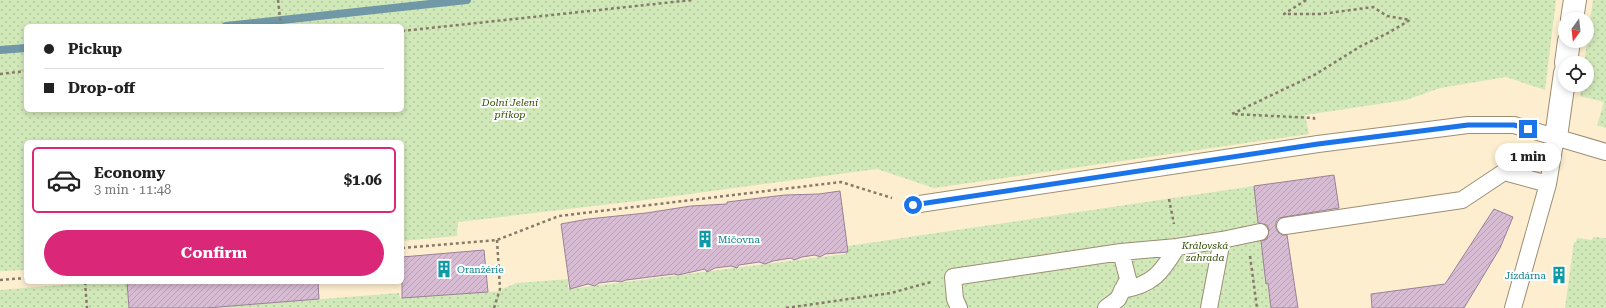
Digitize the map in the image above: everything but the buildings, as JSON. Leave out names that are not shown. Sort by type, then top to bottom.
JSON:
[{"type":"street","points":[[1573,12],[1575,0]]},
{"type":"street","points":[[1556,137],[1562,92]]},
{"type":"lane","points":[[913,205],[1318,144],[1468,125],[1514,125],[1606,152]]},
{"type":"lane","points":[[1513,308],[1548,184],[1556,137]]},
{"type":"lane","points":[[1285,226],[1462,200],[1504,172],[1548,184]]},
{"type":"lane","points":[[959,308],[955,299],[953,276],[1120,252],[1177,247],[1222,240],[1253,233]]},
{"type":"lane","points":[[1209,308],[1222,240]]},
{"type":"lane","points":[[1122,290],[1132,289],[1151,281],[1165,266],[1177,247]]},
{"type":"lane","points":[[1106,308],[1118,299],[1128,279],[1120,252]]},
{"type":"path","points":[[404,31],[692,0]]},
{"type":"path","points":[[1306,0],[1284,14],[1322,14],[1373,7],[1387,16],[1410,20],[1361,46],[1316,74],[1232,114],[1314,118],[1318,144]]},
{"type":"path","points":[[278,1],[281,24]]},
{"type":"path","points":[[0,74],[24,71]]},
{"type":"path","points":[[404,248],[497,240],[559,216],[841,182],[913,205]]},
{"type":"path","points":[[1253,233],[1257,308]]},
{"type":"path","points":[[494,308],[500,289],[497,240]]},
{"type":"path","points":[[786,308],[891,293],[953,276]]},
{"type":"path","points":[[0,280],[24,278]]},
{"type":"path","points":[[85,284],[87,308]]},
{"type":"green space","name":"Dolní Jelení příkop","points":[[0,0],[1556,0],[1545,90],[1506,77],[1440,88],[1406,100],[1305,115],[1309,134],[934,188],[877,169],[645,200],[458,222],[457,236],[404,241],[404,140],[24,140],[24,270],[0,271]]},
{"type":"green space","points":[[1593,0],[1606,0],[1606,128],[1597,125],[1604,102],[1580,96],[1580,92],[1594,92],[1594,56],[1585,56],[1586,48],[1594,48],[1594,12],[1591,12]]},
{"type":"green space","name":"Královská zahrada","points":[[1254,186],[1271,308],[206,308],[399,293],[400,298],[502,291],[502,289],[517,283],[569,279],[568,287],[570,289],[845,254],[848,251],[845,247],[848,246]]},
{"type":"green space","points":[[1593,237],[1606,238],[1606,308],[1565,308],[1574,242],[1576,242],[1577,238],[1592,240]]},
{"type":"green space","points":[[73,284],[127,284],[129,308],[0,308],[0,290]]},
{"type":"waterway","points":[[245,24],[467,0]]},
{"type":"waterway","points":[[0,50],[24,48]]},
{"type":"place","name":"Míčovna","points":[[705,239]]},
{"type":"place","name":"Oranžérie","points":[[444,269]]},
{"type":"place","name":"Jízdárna","points":[[1559,275]]},
{"type":"route","points":[[913,205],[1318,144],[1468,125],[1514,125],[1528,129]]}]
